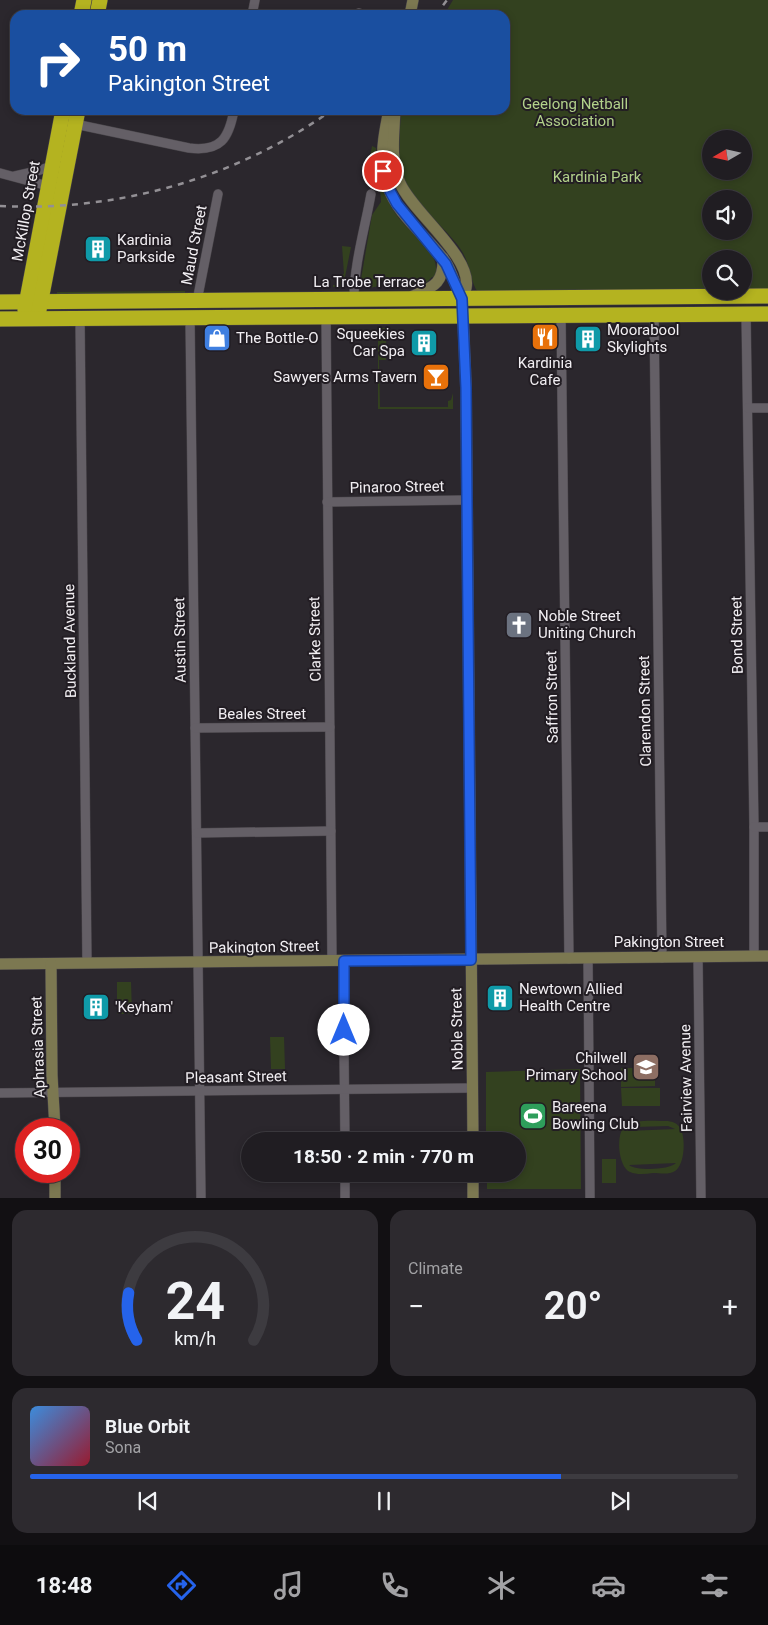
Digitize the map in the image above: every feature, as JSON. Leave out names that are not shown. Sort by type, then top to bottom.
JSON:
[{"type":"highway","name":"McKillop Street","points":[[34,302],[48,186],[62,115]]},
{"type":"highway","name":"McKillop Street","points":[[31,319],[77,117]]},
{"type":"highway","points":[[48,186],[58,178],[68,130],[77,117]]},
{"type":"highway","name":"La Trobe Terrace","points":[[0,302],[768,296]]},
{"type":"highway","points":[[462,299],[464,316]]},
{"type":"highway","points":[[0,319],[768,314]]},
{"type":"street","points":[[77,117],[194,148],[206,148],[221,142],[229,132],[233,115]]},
{"type":"street","points":[[388,115],[382,149],[382,163],[387,184],[400,210],[443,258],[462,299]]},
{"type":"street","points":[[395,115],[394,154],[397,176],[408,198],[445,240],[460,263],[466,285],[462,299]]},
{"type":"street","points":[[15,176],[52,166]]},
{"type":"street","points":[[0,173],[48,186]]},
{"type":"street","name":"Maud Street","points":[[197,300],[218,194]]},
{"type":"street","points":[[354,299],[359,254],[371,194]]},
{"type":"street","points":[[408,298],[436,284],[442,273],[443,258]]},
{"type":"street","name":"Bond Street","points":[[746,314],[754,827],[754,956]]},
{"type":"street","name":"Clarendon Street","points":[[654,315],[662,958]]},
{"type":"street","name":"Clarke Street","points":[[326,316],[331,831],[345,1132]]},
{"type":"street","name":"Noble Street","points":[[464,316],[473,1132]]},
{"type":"street","name":"Saffron Street","points":[[561,316],[569,959]]},
{"type":"street","name":"Buckland Avenue","points":[[80,318],[87,964]]},
{"type":"street","name":"Austin Street","points":[[190,318],[201,1198]]},
{"type":"street","points":[[748,408],[768,408]]},
{"type":"street","name":"Pinaroo Street","points":[[328,502],[467,500]]},
{"type":"street","name":"Beales Street","points":[[195,728],[330,727]]},
{"type":"street","points":[[754,827],[768,827]]},
{"type":"street","points":[[197,833],[331,831]]},
{"type":"street","name":"Pakington Street","points":[[0,964],[768,956]]},
{"type":"street","points":[[588,958],[590,1198]]},
{"type":"street","name":"Fairview Avenue","points":[[698,958],[701,1198]]},
{"type":"street","name":"Aphrasia Street","points":[[51,964],[55,1118]]},
{"type":"street","name":"Pleasant Street","points":[[0,1093],[472,1088]]},
{"type":"street","points":[[345,1182],[345,1198]]},
{"type":"street","points":[[473,1182],[473,1198]]},
{"type":"street","points":[[55,1183],[55,1198]]},
{"type":"green space","name":"Kardinia Park","points":[[453,0],[768,0],[768,288],[752,289],[752,250],[702,250],[702,289],[478,292],[463,253],[454,240],[421,206],[407,186],[403,176],[400,154],[401,115],[510,115],[510,10],[447,10]]},
{"type":"green space","points":[[372,146],[376,148],[381,182],[390,205],[401,221],[430,251],[434,260],[436,269],[435,279],[432,277],[421,285],[368,288],[360,285],[372,215],[381,202],[378,187],[366,180]]},
{"type":"green space","points":[[342,246],[351,247],[343,287],[333,287],[333,285],[340,285],[340,279],[342,279],[342,274],[344,274]]},
{"type":"green space","points":[[185,291],[185,294],[57,295],[57,292]]},
{"type":"green space","points":[[378,328],[386,328],[386,360],[379,360],[380,407],[448,407],[448,401],[451,400],[453,393],[453,409],[378,409]]},
{"type":"green space","points":[[117,982],[131,982],[132,1014],[117,1014]]},
{"type":"green space","points":[[270,1037],[284,1037],[285,1069],[271,1069]]},
{"type":"green space","points":[[621,1068],[655,1068],[655,1086],[621,1087]]},
{"type":"green space","name":"Bareena Bowling Club","points":[[580,1069],[581,1189],[487,1189],[487,1182],[526,1182],[526,1132],[486,1132],[486,1072]]},
{"type":"green space","points":[[621,1088],[660,1088],[660,1106],[622,1106]]},
{"type":"green space","points":[[646,1121],[670,1121],[676,1124],[682,1132],[684,1151],[678,1168],[673,1172],[667,1173],[638,1174],[626,1169],[621,1157],[619,1142],[620,1135],[626,1125]],"holes":[[[668,1126],[675,1129],[628,1131],[634,1127]],[[676,1163],[667,1167],[653,1169],[629,1165]]]},
{"type":"green space","points":[[602,1159],[616,1159],[616,1183],[602,1183]]},
{"type":"railway","points":[[440,10],[447,0]]},
{"type":"railway","points":[[0,206],[88,203],[174,186],[216,172],[256,155],[295,134],[324,115]]},
{"type":"place","name":"Kardinia Parkside","points":[[98,249]]},
{"type":"place","name":"Kardinia Cafe","points":[[545,337]]},
{"type":"place","name":"The Bottle-O","points":[[217,338]]},
{"type":"place","name":"Moorabool Skylights","points":[[588,339]]},
{"type":"place","name":"Squeekies Car Spa","points":[[424,343]]},
{"type":"place","name":"Sawyers Arms Tavern","points":[[436,377]]},
{"type":"place","name":"Noble Street Uniting Church","points":[[519,625]]},
{"type":"place","name":"Newtown Allied Health Centre","points":[[500,998]]},
{"type":"place","name":"'Keyham'","points":[[96,1007]]},
{"type":"place","name":"Chilwell Primary School","points":[[646,1067]]},
{"type":"place","name":"Bareena Bowling Club","points":[[533,1116]]},
{"type":"route","points":[[344,1030],[344,961],[471,960],[464,316],[462,299],[451,272],[438,252],[400,210],[390,191],[383,171]]},
{"type":"park label","name":"Geelong Netball Association","points":[[575,112]]}]
